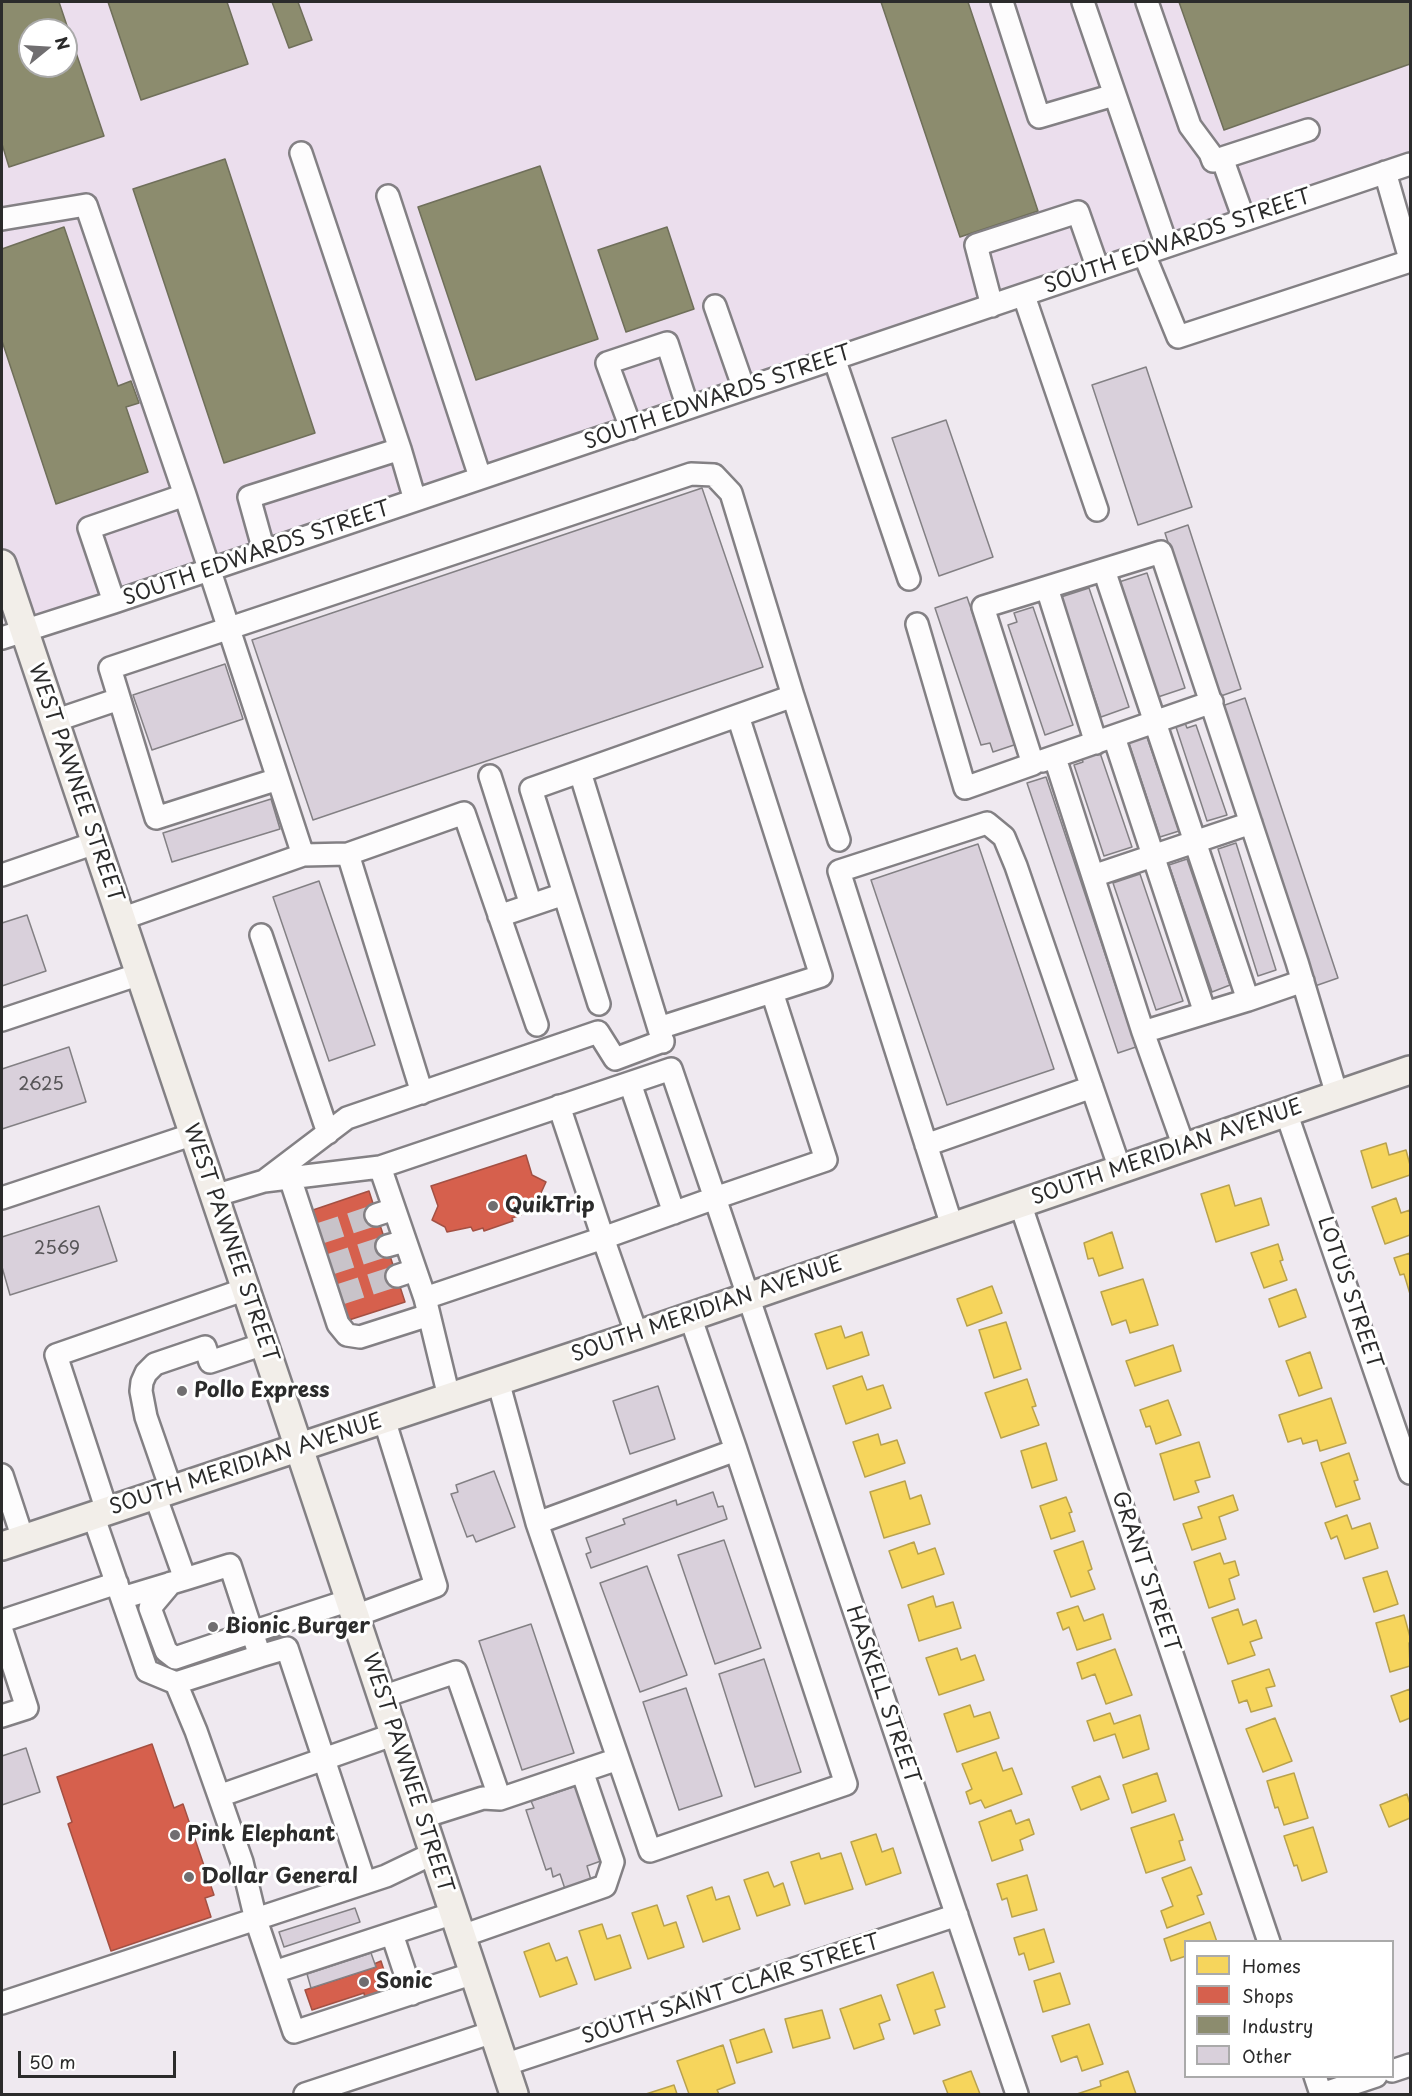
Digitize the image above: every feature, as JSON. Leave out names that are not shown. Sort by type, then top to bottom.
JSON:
[{"type":"main road","name":"WEST PAWNEE STREET","points":[[2,564],[13,634],[54,721],[514,2094]]},
{"type":"main road","name":"SOUTH MERIDIAN AVENUE","points":[[12,1542],[637,1335],[1410,1070]]},
{"type":"street","points":[[1002,2],[1039,117],[1114,95]]},
{"type":"street","points":[[1083,2],[1167,246]]},
{"type":"street","points":[[1148,2],[1190,126],[1210,153],[1213,161],[1308,130]]},
{"type":"street","points":[[301,153],[415,500]]},
{"type":"street","points":[[1222,158],[1244,219]]},
{"type":"street","name":"SOUTH EDWARDS STREET","points":[[13,634],[1024,296],[1410,164]]},
{"type":"street","points":[[1144,254],[1178,337],[1410,260],[1385,172]]},
{"type":"street","points":[[388,196],[480,477]]},
{"type":"street","points":[[2,217],[86,205],[185,495],[303,855]]},
{"type":"street","points":[[992,306],[976,245],[1078,213],[1098,269]]},
{"type":"street","points":[[1024,296],[1097,510]]},
{"type":"street","points":[[715,306],[744,389]]},
{"type":"street","points":[[631,428],[607,363],[667,343],[688,408]]},
{"type":"street","points":[[834,358],[909,579]]},
{"type":"street","points":[[264,551],[249,497],[400,449]]},
{"type":"street","points":[[278,779],[156,818],[110,668],[691,474],[714,475],[731,493],[839,840]]},
{"type":"street","points":[[114,602],[89,528],[185,495]]},
{"type":"street","points":[[1033,764],[982,607],[1161,552],[1303,981],[1337,1095]]},
{"type":"street","points":[[1104,570],[1248,1000]]},
{"type":"street","points":[[1047,588],[1105,740],[1154,857],[1205,1013]]},
{"type":"street","points":[[917,624],[965,788],[1212,702]]},
{"type":"street","points":[[599,1004],[531,789],[793,696]]},
{"type":"street","points":[[54,721],[119,699]]},
{"type":"street","points":[[264,1181],[347,1118],[597,1032],[615,1059],[661,1035],[821,976],[738,716]]},
{"type":"street","points":[[1055,758],[1143,1032],[1184,1147]]},
{"type":"street","name":"HASKELL STREET","points":[[580,772],[671,1069],[1017,2094]]},
{"type":"street","points":[[490,776],[531,905]]},
{"type":"street","points":[[121,919],[303,855],[348,854],[464,813],[537,1024]]},
{"type":"street","points":[[1093,876],[1251,823]]},
{"type":"street","points":[[952,1226],[839,871],[987,824],[1004,837],[1120,1169]]},
{"type":"street","points":[[2,874],[95,843]]},
{"type":"street","points":[[348,854],[422,1093]]},
{"type":"street","points":[[500,915],[564,894]]},
{"type":"street","points":[[261,935],[328,1133]]},
{"type":"street","points":[[2,1020],[140,974]]},
{"type":"street","points":[[1143,1032],[1303,981]]},
{"type":"street","points":[[290,1178],[315,1235],[335,1296],[338,1324],[347,1335],[360,1337],[427,1306],[603,1238],[826,1161],[772,993]]},
{"type":"street","points":[[214,1196],[264,1181],[380,1167],[671,1069]]},
{"type":"street","points":[[630,1083],[674,1213]]},
{"type":"street","points":[[926,1145],[1092,1087]]},
{"type":"street","points":[[559,1106],[637,1335]]},
{"type":"street","name":"LOTUS STREET","points":[[1286,1112],[1410,1473]]},
{"type":"street","points":[[2,1198],[194,1134]]},
{"type":"street","points":[[380,1167],[385,1212],[406,1273],[427,1306],[449,1397]]},
{"type":"street","name":"GRANT STREET","points":[[1020,1203],[1269,1940]]},
{"type":"street","points":[[246,1289],[56,1354],[119,1590],[147,1671],[176,1683],[287,1648],[365,1883]]},
{"type":"street","points":[[498,1381],[537,1523],[650,1851],[846,1784],[690,1316]]},
{"type":"street","points":[[178,1581],[163,1492],[141,1391],[142,1382],[150,1367],[177,1355],[205,1347],[210,1362],[264,1344]]},
{"type":"street","points":[[178,1581],[150,1608],[166,1651],[176,1658],[252,1632],[436,1586],[384,1419]]},
{"type":"street","points":[[537,1523],[736,1450]]},
{"type":"street","points":[[2,1475],[12,1542]]},
{"type":"street","points":[[2,1621],[119,1590],[178,1581],[230,1565],[260,1656]]},
{"type":"street","points":[[2,1631],[27,1708],[2,1716]]},
{"type":"street","points":[[382,1697],[456,1672],[500,1798]]},
{"type":"street","points":[[176,1683],[196,1731],[242,1862],[256,1920],[294,2032],[474,1972]]},
{"type":"street","points":[[219,1796],[395,1734]]},
{"type":"street","points":[[423,1817],[483,1798],[500,1798],[618,1759]]},
{"type":"street","points":[[273,1972],[392,1934],[458,1925],[605,1886],[613,1862],[582,1771]]},
{"type":"street","points":[[2,2003],[386,1876],[434,1853]]},
{"type":"street","name":"SOUTH SAINT CLAIR STREET","points":[[504,2065],[957,1915]]},
{"type":"street","points":[[392,1934],[412,1994]]},
{"type":"street","points":[[305,2094],[493,2032]]},
{"type":"street","points":[[1394,2070],[1410,2065]]},
{"type":"street","points":[[1316,2078],[1321,2094],[1370,2078]]},
{"type":"shaded area","points":[[2,2],[1410,2],[1410,164],[24,630],[2,563]]},
{"type":"building: Homes","points":[[1386,1143],[1389,1155],[1406,1150],[1410,1175],[1372,1188],[1361,1151]]},
{"type":"building: Homes","points":[[1229,1185],[1235,1206],[1261,1198],[1269,1225],[1216,1242],[1201,1194]]},
{"type":"building: Homes","points":[[1396,1198],[1401,1213],[1410,1210],[1410,1235],[1385,1244],[1372,1207]]},
{"type":"building: Homes","points":[[1112,1232],[1123,1268],[1099,1276],[1093,1258],[1088,1259],[1084,1243]]},
{"type":"building: Homes","points":[[1278,1244],[1283,1260],[1280,1261],[1287,1280],[1264,1288],[1251,1253]]},
{"type":"building: Homes","points":[[1410,1253],[1410,1294],[1404,1274],[1400,1275],[1394,1258]]},
{"type":"building: Homes","points":[[1143,1279],[1158,1325],[1130,1333],[1126,1320],[1112,1325],[1101,1292]]},
{"type":"building: Homes","points":[[992,1286],[1002,1313],[967,1326],[957,1299]]},
{"type":"building: Homes","points":[[1296,1289],[1306,1317],[1279,1327],[1269,1299]]},
{"type":"building: Homes","points":[[1006,1322],[1021,1369],[994,1378],[979,1330]]},
{"type":"building: Homes","points":[[841,1326],[845,1338],[862,1332],[869,1355],[827,1369],[815,1334]]},
{"type":"building: Homes","points":[[1173,1345],[1181,1371],[1135,1386],[1126,1361]]},
{"type":"building: Homes","points":[[1310,1352],[1322,1388],[1299,1396],[1286,1361]]},
{"type":"building: Homes","points":[[862,1376],[867,1390],[883,1385],[891,1408],[846,1424],[833,1386]]},
{"type":"building: Homes","points":[[1027,1379],[1036,1406],[1032,1407],[1039,1425],[1001,1438],[985,1393]]},
{"type":"building: Homes","points":[[1331,1398],[1346,1443],[1320,1451],[1317,1440],[1303,1444],[1301,1438],[1288,1442],[1279,1415]]},
{"type":"building: Homes","points":[[1168,1400],[1181,1435],[1156,1444],[1150,1426],[1146,1427],[1140,1410]]},
{"type":"building: Homes","points":[[878,1434],[881,1445],[897,1440],[905,1463],[865,1477],[853,1442]]},
{"type":"building: Homes","points":[[1199,1442],[1210,1477],[1195,1481],[1199,1492],[1174,1500],[1160,1454]]},
{"type":"building: Homes","points":[[1046,1443],[1057,1480],[1032,1488],[1021,1451]]},
{"type":"building: Homes","points":[[1349,1453],[1358,1480],[1354,1481],[1360,1499],[1336,1507],[1321,1463]]},
{"type":"building: Homes","points":[[905,1481],[910,1499],[921,1495],[930,1524],[884,1538],[870,1492]]},
{"type":"building: Homes","points":[[1233,1495],[1238,1510],[1219,1517],[1226,1539],[1192,1550],[1183,1524],[1202,1518],[1198,1507]]},
{"type":"building: Homes","points":[[1066,1497],[1072,1512],[1069,1513],[1075,1531],[1051,1539],[1040,1506]]},
{"type":"building: Homes","points":[[1347,1515],[1352,1529],[1370,1523],[1378,1548],[1345,1559],[1337,1536],[1331,1539],[1325,1523]]},
{"type":"building: Homes","points":[[1083,1541],[1092,1569],[1088,1571],[1095,1589],[1071,1597],[1054,1551]]},
{"type":"building: Homes","points":[[914,1542],[918,1554],[935,1548],[944,1574],[902,1588],[889,1551]]},
{"type":"building: Homes","points":[[1220,1553],[1224,1564],[1235,1561],[1239,1575],[1229,1579],[1235,1599],[1209,1608],[1194,1562]]},
{"type":"building: Homes","points":[[1387,1571],[1398,1604],[1374,1612],[1363,1578]]},
{"type":"building: Homes","points":[[933,1596],[936,1607],[953,1602],[961,1628],[919,1641],[908,1605]]},
{"type":"building: Homes","points":[[1078,1606],[1084,1621],[1103,1614],[1111,1639],[1077,1650],[1069,1627],[1063,1630],[1057,1613]]},
{"type":"building: Homes","points":[[1238,1609],[1243,1625],[1256,1620],[1262,1638],[1250,1642],[1255,1655],[1228,1664],[1212,1618]]},
{"type":"building: Homes","points":[[1404,1615],[1410,1637],[1410,1666],[1390,1672],[1376,1623]]},
{"type":"building: Homes","points":[[957,1648],[961,1660],[975,1655],[984,1680],[939,1695],[926,1658]]},
{"type":"building: Homes","points":[[1115,1649],[1132,1695],[1106,1704],[1095,1674],[1082,1679],[1077,1663]]},
{"type":"building: Homes","points":[[1269,1669],[1275,1686],[1266,1688],[1272,1706],[1251,1712],[1247,1700],[1239,1703],[1232,1681]]},
{"type":"building: Homes","points":[[1410,1689],[1410,1718],[1400,1722],[1391,1696]]},
{"type":"building: Homes","points":[[970,1705],[974,1717],[990,1712],[999,1738],[957,1752],[944,1714]]},
{"type":"building: Homes","points":[[1110,1713],[1114,1724],[1140,1715],[1149,1749],[1123,1758],[1115,1734],[1094,1741],[1087,1721]]},
{"type":"building: Homes","points":[[1275,1718],[1292,1761],[1263,1772],[1246,1729]]},
{"type":"building: Homes","points":[[996,1752],[1003,1771],[1012,1768],[1022,1794],[985,1808],[981,1800],[970,1804],[966,1792],[972,1789],[962,1764]]},
{"type":"building: Homes","points":[[1157,1773],[1166,1801],[1132,1813],[1123,1785]]},
{"type":"building: Homes","points":[[1294,1773],[1308,1818],[1284,1825],[1278,1807],[1275,1808],[1267,1781]]},
{"type":"building: Homes","points":[[1100,1776],[1109,1799],[1081,1810],[1072,1787]]},
{"type":"building: Homes","points":[[1407,1794],[1410,1818],[1389,1827],[1380,1805]]},
{"type":"building: Homes","points":[[1011,1810],[1016,1824],[1029,1819],[1034,1834],[1020,1840],[1023,1850],[992,1861],[979,1822]]},
{"type":"building: Homes","points":[[1174,1814],[1183,1840],[1179,1841],[1185,1860],[1146,1873],[1131,1828]]},
{"type":"building: Homes","points":[[1313,1827],[1327,1872],[1302,1881],[1297,1865],[1294,1866],[1284,1836]]},
{"type":"building: Homes","points":[[876,1834],[882,1852],[893,1848],[901,1873],[866,1885],[851,1842]]},
{"type":"building: Homes","points":[[819,1853],[821,1859],[841,1853],[853,1889],[805,1904],[791,1862]]},
{"type":"building: Homes","points":[[1191,1867],[1202,1894],[1197,1896],[1204,1914],[1167,1928],[1161,1911],[1173,1906],[1162,1878]]},
{"type":"building: Homes","points":[[768,1872],[774,1887],[783,1883],[790,1905],[757,1916],[744,1880]]},
{"type":"building: Homes","points":[[1027,1875],[1037,1910],[1012,1917],[1007,1898],[1002,1900],[997,1884]]},
{"type":"building: Homes","points":[[712,1887],[716,1900],[729,1896],[740,1929],[703,1942],[687,1896]]},
{"type":"building: Homes","points":[[657,1905],[664,1926],[676,1922],[684,1947],[648,1959],[632,1913]]},
{"type":"building: Homes","points":[[1210,1922],[1216,1940],[1184,1940],[1184,1957],[1171,1961],[1164,1939]]},
{"type":"building: Homes","points":[[602,1924],[607,1939],[620,1935],[631,1968],[595,1980],[579,1931]]},
{"type":"building: Homes","points":[[1044,1929],[1054,1962],[1029,1970],[1024,1953],[1019,1955],[1014,1938]]},
{"type":"building: Homes","points":[[549,1943],[556,1961],[567,1957],[577,1984],[540,1997],[524,1952]]},
{"type":"building: Homes","points":[[933,1972],[945,2007],[935,2010],[940,2025],[914,2034],[897,1985]]},
{"type":"building: Homes","points":[[1060,1973],[1070,2004],[1043,2012],[1034,1981]]},
{"type":"building: Homes","points":[[881,1995],[890,2020],[879,2024],[884,2039],[854,2049],[840,2009]]},
{"type":"building: Homes","points":[[822,2010],[830,2038],[793,2048],[785,2019]]},
{"type":"building: Homes","points":[[1089,2024],[1103,2064],[1082,2071],[1077,2056],[1061,2062],[1052,2036]]},
{"type":"building: Homes","points":[[764,2029],[772,2052],[737,2063],[730,2040]]},
{"type":"building: Homes","points":[[723,2045],[735,2083],[717,2090],[719,2094],[689,2094],[677,2061]]},
{"type":"building: Homes","points":[[971,2071],[980,2094],[948,2094],[943,2081]]},
{"type":"building: Homes","points":[[1128,2071],[1136,2094],[1077,2094],[1101,2086],[1100,2081]]},
{"type":"building: Homes","points":[[674,2085],[677,2094],[646,2094]]},
{"type":"building: Shops","points":[[526,1155],[532,1175],[546,1182],[540,1195],[542,1201],[520,1211],[521,1215],[512,1218],[513,1221],[484,1231],[483,1228],[473,1231],[471,1227],[447,1232],[445,1227],[432,1220],[438,1206],[431,1186]]},
{"type":"building: Shops","points":[[369,1191],[405,1302],[349,1320],[313,1210]]},
{"type":"building: Shops","points":[[152,1744],[174,1808],[183,1804],[214,1895],[205,1898],[211,1917],[111,1951],[68,1824],[72,1822],[57,1777]]},
{"type":"building: Shops","points":[[381,1961],[390,1989],[365,1998],[364,1993],[312,2010],[305,1990],[376,1967],[374,1964]]},
{"type":"building: Industry","points":[[2,2],[59,2],[64,18],[18,18],[18,78],[78,78],[78,59],[104,136],[9,167],[2,144]]},
{"type":"building: Industry","points":[[108,2],[227,2],[248,64],[141,100]]},
{"type":"building: Industry","points":[[272,2],[298,2],[312,40],[289,48]]},
{"type":"building: Industry","points":[[881,2],[968,2],[1038,211],[960,237]]},
{"type":"building: Industry","points":[[1179,2],[1410,2],[1410,64],[1224,130]]},
{"type":"building: Industry","points":[[225,159],[315,433],[224,463],[133,189]]},
{"type":"building: Industry","points":[[540,166],[598,339],[476,380],[418,207]]},
{"type":"building: Industry","points":[[64,227],[118,386],[131,381],[139,403],[126,407],[148,472],[56,504],[2,341],[2,249]]},
{"type":"building: Industry","points":[[667,227],[694,309],[626,332],[598,250]]},
{"type":"building: Other","points":[[1146,367],[1192,507],[1138,525],[1092,385]]},
{"type":"building: Other","points":[[946,420],[993,557],[939,576],[892,438]]},
{"type":"building: Other","points":[[702,488],[763,667],[313,820],[252,640]]},
{"type":"building: Other","points":[[1188,525],[1241,689],[1218,697],[1165,533]]},
{"type":"building: Other","points":[[1147,573],[1185,688],[1158,697],[1119,582]]},
{"type":"building: Other","points":[[1089,588],[1129,707],[1101,717],[1061,597]]},
{"type":"building: Other","points":[[967,597],[1017,744],[993,752],[990,743],[981,745],[935,608]]},
{"type":"building: Other","points":[[1033,607],[1073,725],[1045,735],[1008,625],[1017,622],[1014,613]]},
{"type":"building: Other","points":[[225,664],[243,719],[152,750],[133,695]]},
{"type":"building: Other","points":[[1245,698],[1338,978],[1315,986],[1222,706]]},
{"type":"building: Other","points":[[1183,718],[1187,728],[1196,725],[1227,815],[1207,821],[1174,721]]},
{"type":"building: Other","points":[[1145,731],[1179,831],[1160,837],[1127,737]]},
{"type":"building: Other","points":[[1098,747],[1132,847],[1104,856],[1074,765],[1083,762],[1080,753]]},
{"type":"building: Other","points":[[1046,777],[1136,1047],[1118,1053],[1027,783]]},
{"type":"building: Other","points":[[271,799],[280,829],[172,862],[163,833]]},
{"type":"building: Other","points":[[1236,843],[1276,970],[1258,976],[1218,849]]},
{"type":"building: Other","points":[[978,844],[1054,1069],[947,1105],[871,880]]},
{"type":"building: Other","points":[[1187,859],[1230,985],[1212,992],[1169,865]]},
{"type":"building: Other","points":[[1140,874],[1183,1001],[1156,1010],[1113,883]]},
{"type":"building: Other","points":[[319,881],[375,1045],[329,1061],[273,897]]},
{"type":"building: Other","points":[[27,915],[46,971],[2,986],[2,923]]},
{"type":"building: Other","points":[[69,1047],[86,1102],[2,1129],[2,1069]]},
{"type":"building: Other","points":[[99,1206],[117,1261],[10,1295],[2,1267],[2,1237]]},
{"type":"building: Other","points":[[658,1386],[675,1439],[630,1454],[613,1401]]},
{"type":"building: Other","points":[[494,1471],[515,1527],[476,1542],[473,1535],[467,1537],[451,1494],[458,1492],[456,1485]]},
{"type":"building: Other","points":[[713,1492],[718,1507],[723,1506],[727,1519],[591,1568],[586,1554],[591,1552],[586,1538],[625,1524],[623,1519],[676,1500],[677,1505]]},
{"type":"building: Other","points":[[724,1540],[761,1648],[715,1664],[678,1555]]},
{"type":"building: Other","points":[[647,1566],[687,1675],[640,1692],[600,1583]]},
{"type":"building: Other","points":[[531,1624],[574,1753],[522,1770],[479,1641]]},
{"type":"building: Other","points":[[764,1659],[801,1772],[755,1787],[719,1674]]},
{"type":"building: Other","points":[[686,1688],[722,1796],[679,1810],[643,1702]]},
{"type":"building: Other","points":[[26,1748],[40,1792],[2,1805],[2,1756]]},
{"type":"building: Other","points":[[576,1786],[601,1861],[587,1866],[591,1880],[565,1889],[560,1874],[553,1877],[551,1868],[546,1870],[526,1810],[534,1808],[531,1801]]},
{"type":"building: Other","points":[[355,1908],[360,1922],[284,1947],[279,1932]]},
{"type":"building: Other","points":[[371,1953],[376,1967],[311,1988],[307,1974]]},
{"type":"tunnel","points":[[321,1233],[376,1215]]},
{"type":"tunnel","points":[[331,1264],[387,1246]]},
{"type":"tunnel","points":[[341,1294],[397,1276]]},
{"type":"place","name":"QuikTrip","points":[[493,1206]]},
{"type":"place","name":"Pollo Express","points":[[182,1391]]},
{"type":"place","name":"Bionic Burger","points":[[213,1627]]},
{"type":"place","name":"Pink Elephant","points":[[175,1835]]},
{"type":"place","name":"Dollar General","points":[[189,1877]]},
{"type":"place","name":"Sonic","points":[[364,1982]]}]
